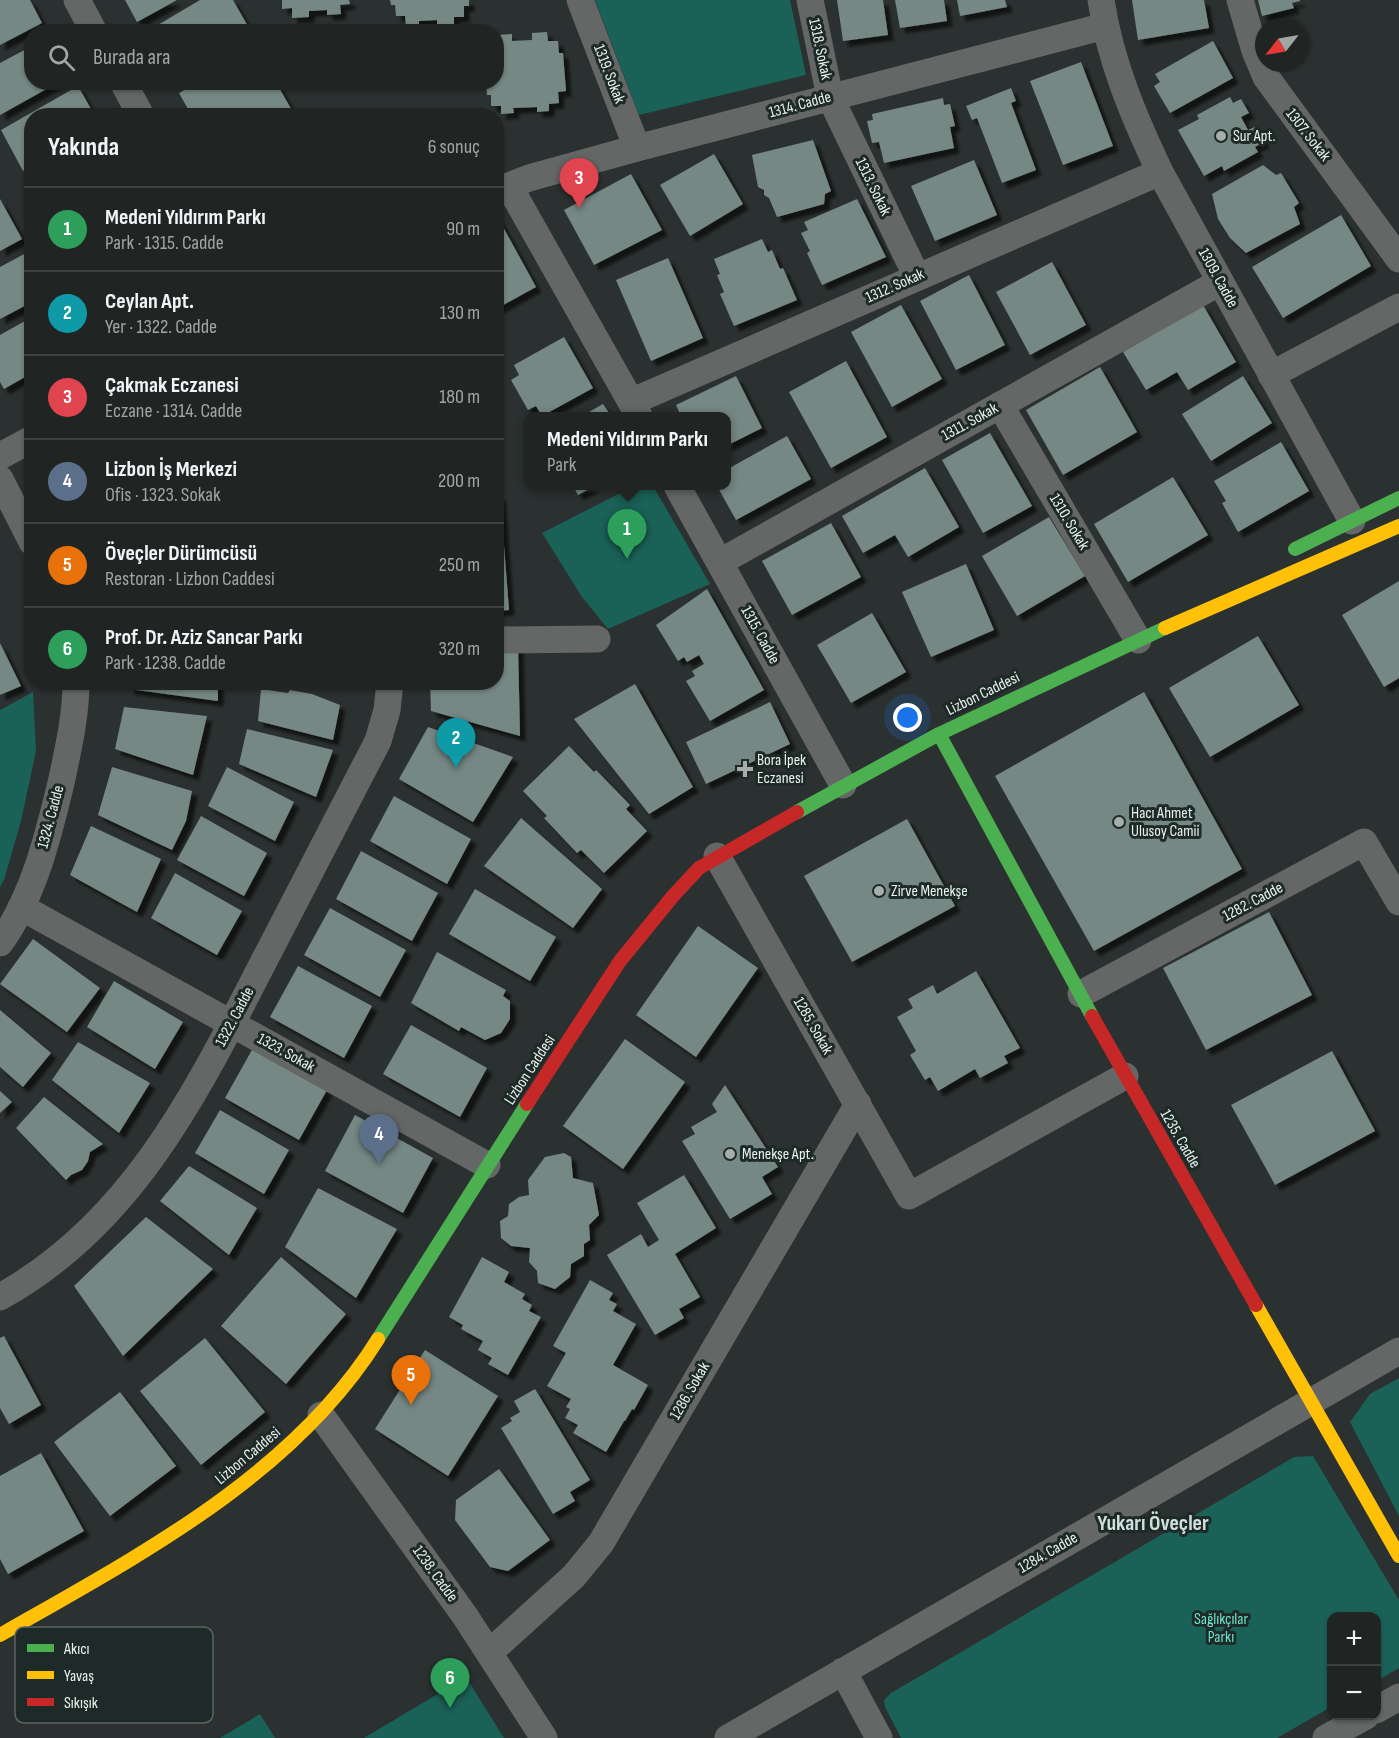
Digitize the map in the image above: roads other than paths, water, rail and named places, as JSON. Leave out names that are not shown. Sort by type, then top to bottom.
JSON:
[{"type":"main road","points":[[1282,555],[1399,498]]},
{"type":"main road","name":"Lizbon Caddesi","points":[[0,1635],[151,1549],[245,1482],[321,1415],[362,1367],[487,1165],[620,960],[646,926],[699,868],[843,784],[939,734],[1138,640],[1399,526]]},
{"type":"main road","name":"Lizbon Caddesi","points":[[1172,626],[1234,583]]},
{"type":"main road","name":"Lizbon Caddesi","points":[[1172,626],[1258,603]]},
{"type":"main road","name":"1235. Cadde","points":[[939,734],[1125,1076],[1399,1556]]},
{"type":"street","points":[[77,0],[90,24]]},
{"type":"street","name":"1319. Sokak","points":[[580,0],[637,148]]},
{"type":"street","name":"1318. Sokak","points":[[810,0],[830,97]]},
{"type":"street","name":"1307. Sokak","points":[[1240,0],[1255,51],[1266,77],[1399,258]]},
{"type":"street","name":"1314. Cadde","points":[[504,189],[548,173],[830,97],[1103,13]]},
{"type":"street","name":"1309. Cadde","points":[[1103,13],[1115,64],[1129,103],[1160,172],[1352,521]]},
{"type":"street","points":[[127,90],[137,108]]},
{"type":"street","name":"1313. Sokak","points":[[830,97],[917,277]]},
{"type":"street","name":"1312. Sokak","points":[[635,409],[917,277],[1160,172]]},
{"type":"street","points":[[504,191],[635,409]]},
{"type":"street","name":"1311. Sokak","points":[[720,562],[1220,282]]},
{"type":"street","points":[[1271,375],[1399,307]]},
{"type":"street","name":"1310. Sokak","points":[[1000,405],[1138,640]]},
{"type":"street","points":[[0,456],[24,443]]},
{"type":"street","points":[[0,479],[24,526]]},
{"type":"street","name":"1315. Cadde","points":[[679,490],[843,784]]},
{"type":"street","points":[[504,640],[597,639]]},
{"type":"street","name":"1324. Cadde","points":[[0,943],[21,907],[50,829],[71,736],[75,690]]},
{"type":"street","name":"1322. Cadde","points":[[0,1297],[37,1275],[61,1257],[112,1208],[137,1179],[176,1122],[232,1024],[378,741],[387,710],[389,690]]},
{"type":"street","name":"1282. Cadde","points":[[1081,994],[1364,842],[1399,902]]},
{"type":"street","name":"1285. Sokak","points":[[717,856],[909,1196],[1125,1076]]},
{"type":"street","name":"1323. Sokak","points":[[21,907],[487,1165]]},
{"type":"street","name":"1286. Sokak","points":[[490,1653],[574,1576],[601,1544],[858,1104]]},
{"type":"street","name":"1284. Cadde","points":[[728,1738],[1399,1350]]},
{"type":"street","name":"1238. Cadde","points":[[321,1415],[490,1653],[544,1738]]},
{"type":"street","points":[[843,1671],[879,1738]]},
{"type":"street","points":[[1381,1708],[1399,1697]]},
{"type":"street","points":[[1326,1738],[1359,1720]]},
{"type":"place","name":"Sur Apt.","points":[[1221,136]]},
{"type":"place","name":"Çakmak Eczanesi","points":[[579,208]]},
{"type":"place","name":"Medeni Yıldırım Parkı","points":[[627,559]]},
{"type":"place","name":"Ceylan Apt.","points":[[456,768]]},
{"type":"place","name":"Bora İpek Eczanesi","points":[[745,769]]},
{"type":"place","name":"Hacı Ahmet Ulusoy Camii","points":[[1119,822]]},
{"type":"place","name":"Zirve Menekşe","points":[[879,891]]},
{"type":"place","name":"Menekşe Apt.","points":[[730,1154]]},
{"type":"place","name":"Lizbon İş Merkezi","points":[[379,1164]]},
{"type":"place","name":"Öveçler Dürümcüsü","points":[[411,1405]]},
{"type":"place","name":"Prof. Dr. Aziz Sancar Parkı","points":[[450,1708]]},
{"type":"district","name":"Yukarı Öveçler","points":[[1153,1523]]},
{"type":"park label","name":"Sağlıkçılar Parkı","points":[[1221,1628]]}]
